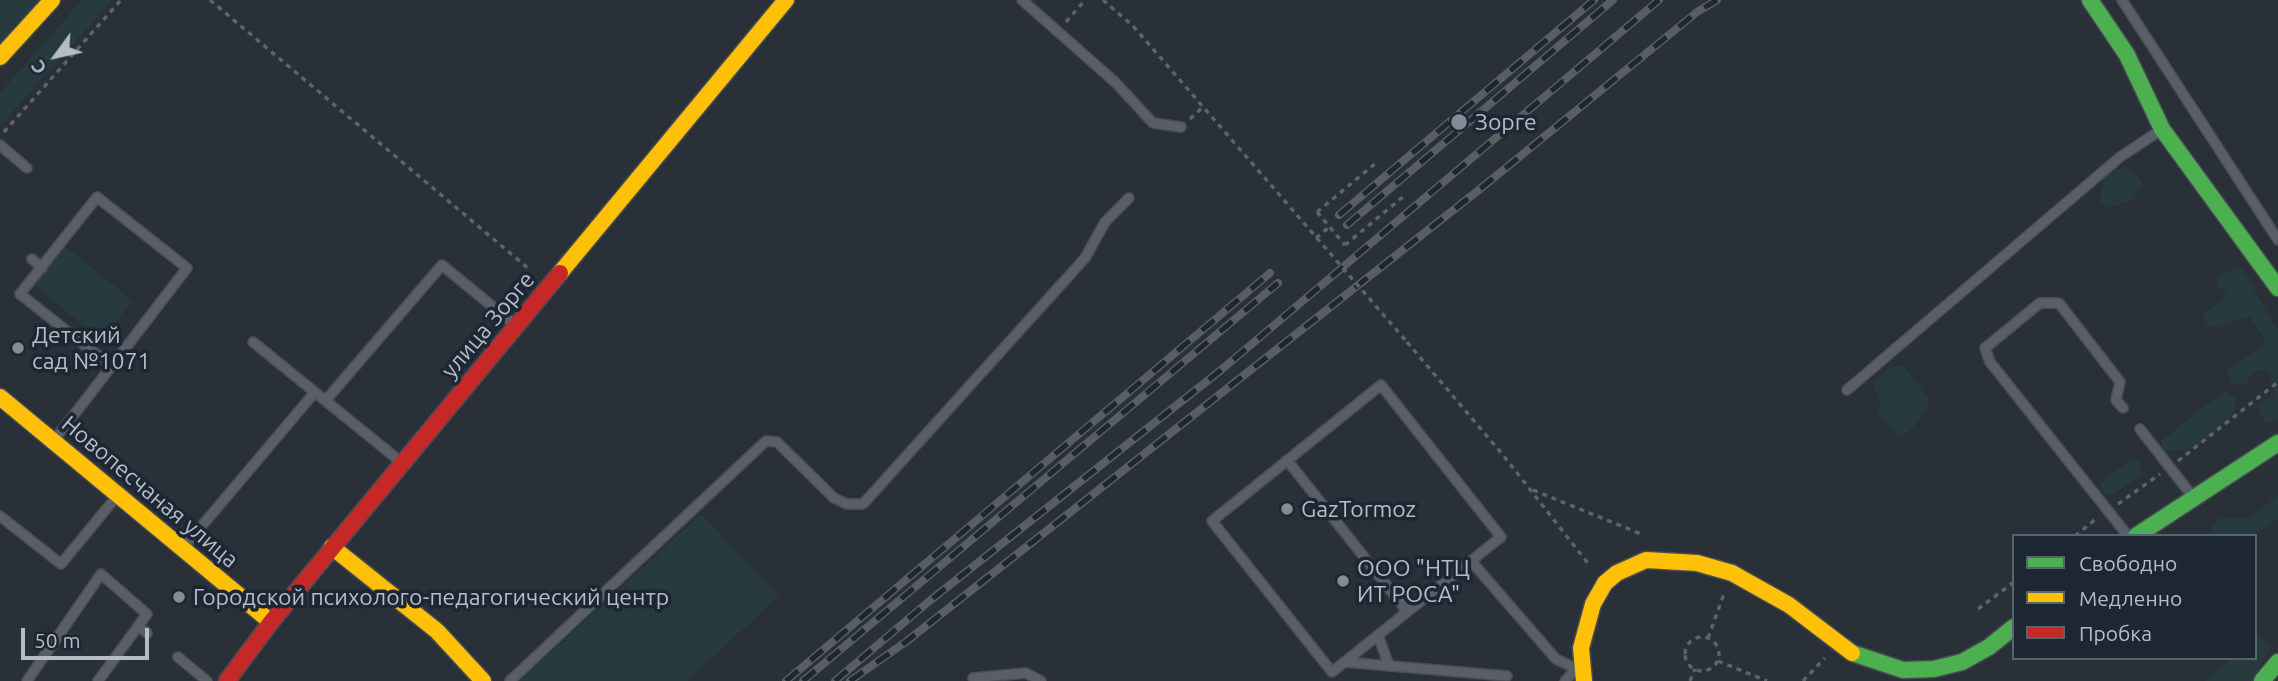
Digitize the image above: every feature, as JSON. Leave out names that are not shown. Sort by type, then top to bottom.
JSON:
[{"type":"street","points":[[0,57],[52,0]]},
{"type":"street","name":"улица Зорге","points":[[227,681],[332,547],[786,0]]},
{"type":"street","points":[[2090,0],[2127,55],[2162,129],[2278,288]]},
{"type":"street","name":"Новопесчаная улица","points":[[0,397],[271,622]]},
{"type":"street","points":[[2139,534],[2278,443]]},
{"type":"street","points":[[332,547],[437,631],[467,660],[483,681]]},
{"type":"street","points":[[1580,674],[1585,625],[1605,583],[1631,565],[1646,560],[1709,566],[1757,586],[1790,605],[1855,656],[1903,670],[1934,669],[1971,657],[2012,628]]},
{"type":"street","points":[[2262,681],[2278,662]]},
{"type":"lane","points":[[1022,0],[1115,82],[1153,123],[1181,127]]},
{"type":"lane","points":[[2122,0],[2278,240]]},
{"type":"lane","points":[[1847,390],[2120,157],[2162,129]]},
{"type":"lane","points":[[0,145],[27,168]]},
{"type":"lane","points":[[53,441],[187,268],[97,197],[20,294],[111,366]]},
{"type":"lane","points":[[510,681],[766,441],[777,442],[834,498],[847,504],[863,504],[1085,258],[1105,222],[1129,198]]},
{"type":"lane","points":[[32,259],[42,268]]},
{"type":"lane","points":[[326,400],[442,265],[517,326]]},
{"type":"lane","points":[[2123,408],[2116,400],[2120,382],[2059,303],[2040,303],[1985,348],[1990,362],[2125,534]]},
{"type":"lane","points":[[253,342],[402,463]]},
{"type":"lane","points":[[1381,385],[1501,537],[1471,561],[1332,671],[1212,521],[1381,385]]},
{"type":"lane","points":[[183,548],[315,392]]},
{"type":"lane","points":[[2140,429],[2194,498]]},
{"type":"lane","points":[[1287,460],[1407,611]]},
{"type":"lane","points":[[0,516],[61,564],[118,495]]},
{"type":"lane","points":[[1471,561],[1556,659],[1580,674]]},
{"type":"lane","points":[[27,681],[101,574],[147,614],[98,681]]},
{"type":"lane","points":[[138,626],[147,633]]},
{"type":"lane","points":[[1378,635],[1388,663]]},
{"type":"lane","points":[[178,657],[207,681]]},
{"type":"lane","points":[[1344,662],[1388,663],[1507,676]]},
{"type":"lane","points":[[973,678],[1026,673],[1041,681]]},
{"type":"lane","points":[[1565,681],[1580,674]]},
{"type":"path","points":[[0,136],[121,0]]},
{"type":"path","points":[[210,0],[529,269]]},
{"type":"path","points":[[1058,32],[1084,0]]},
{"type":"path","points":[[1103,0],[1133,26],[1407,342],[1531,489],[1590,566]]},
{"type":"path","points":[[1181,127],[1203,107]]},
{"type":"path","points":[[1376,163],[1317,212],[1329,227],[1345,245],[1404,195]]},
{"type":"path","points":[[1316,238],[1329,227]]},
{"type":"path","points":[[1531,489],[1641,534]]},
{"type":"path","points":[[1978,609],[2012,584]]},
{"type":"path","points":[[1708,638],[1725,593]]},
{"type":"path","points":[[1708,638],[1719,652],[1717,661],[1703,671],[1695,669],[1685,656],[1686,647],[1691,640],[1708,638]]},
{"type":"path","points":[[1803,681],[1831,651]]},
{"type":"path","points":[[1717,661],[1767,681]]},
{"type":"path","points":[[1690,681],[1695,669]]},
{"type":"green space","points":[[0,0],[46,0],[0,50]]},
{"type":"green space","points":[[82,0],[112,0],[0,126],[0,93]]},
{"type":"green space","points":[[2124,167],[2135,172],[2143,185],[2133,200],[2108,208],[2100,202],[2104,174]]},
{"type":"green space","points":[[65,246],[133,301],[101,340],[34,285]]},
{"type":"green space","points":[[2241,267],[2278,330],[2278,420],[2271,423],[2264,421],[2256,404],[2273,396],[2275,390],[2265,369],[2253,373],[2245,385],[2232,384],[2226,372],[2229,367],[2260,348],[2264,342],[2263,336],[2249,316],[2217,328],[2207,324],[2204,318],[2205,312],[2220,303],[2226,292],[2216,284],[2222,274]]},
{"type":"green space","points":[[1904,366],[1928,398],[1928,405],[1914,427],[1898,436],[1877,414],[1880,402],[1873,384],[1890,367]]},
{"type":"green space","points":[[2224,391],[2236,398],[2234,413],[2195,449],[2167,451],[2162,448],[2161,441]]},
{"type":"green space","points":[[2132,458],[2139,460],[2142,474],[2114,494],[2104,494],[2100,483]]},
{"type":"green space","points":[[2278,496],[2278,519],[2256,534],[2208,534],[2217,519],[2247,519]]},
{"type":"green space","points":[[701,514],[779,596],[687,681],[520,681]]},
{"type":"green space","points":[[2257,636],[2261,637],[2270,648],[2252,681],[2205,681],[2230,660],[2257,660]]},
{"type":"railway","points":[[1339,215],[1594,0]]},
{"type":"railway","points":[[1347,225],[1613,0]]},
{"type":"railway","points":[[835,681],[927,603],[1221,370],[1659,0]]},
{"type":"railway","points":[[850,681],[907,641],[1480,189],[1697,12],[1717,0]]},
{"type":"railway","points":[[786,681],[1270,273]]},
{"type":"railway","points":[[803,681],[1278,283]]},
{"type":"traffic: fast","points":[[2090,0],[2127,55],[2162,129],[2278,288]]},
{"type":"traffic: fast","points":[[2139,534],[2278,443]]},
{"type":"traffic: fast","points":[[1852,653],[1903,670],[1934,669],[1962,662],[1989,647],[2012,629]]},
{"type":"traffic: fast","points":[[2262,681],[2278,662]]},
{"type":"traffic: slow","points":[[0,57],[52,0]]},
{"type":"traffic: slow","points":[[560,273],[786,0]]},
{"type":"traffic: slow","points":[[0,397],[271,622]]},
{"type":"traffic: slow","points":[[332,547],[437,631],[483,681]]},
{"type":"traffic: slow","points":[[1584,681],[1581,648],[1593,604],[1605,583],[1617,573],[1646,560],[1697,563],[1732,573],[1789,605],[1852,653]]},
{"type":"traffic: jam","points":[[227,681],[271,622],[560,273]]},
{"type":"place","name":"Зорге","points":[[1459,122]]},
{"type":"place","name":"Детский сад №1071","points":[[18,348]]},
{"type":"place","name":"GazTormoz","points":[[1287,509]]},
{"type":"place","name":"ООО \"НТЦ ИТ РОСА\"","points":[[1343,581]]},
{"type":"place","name":"Городской психолого-педагогический центр","points":[[179,597]]}]
